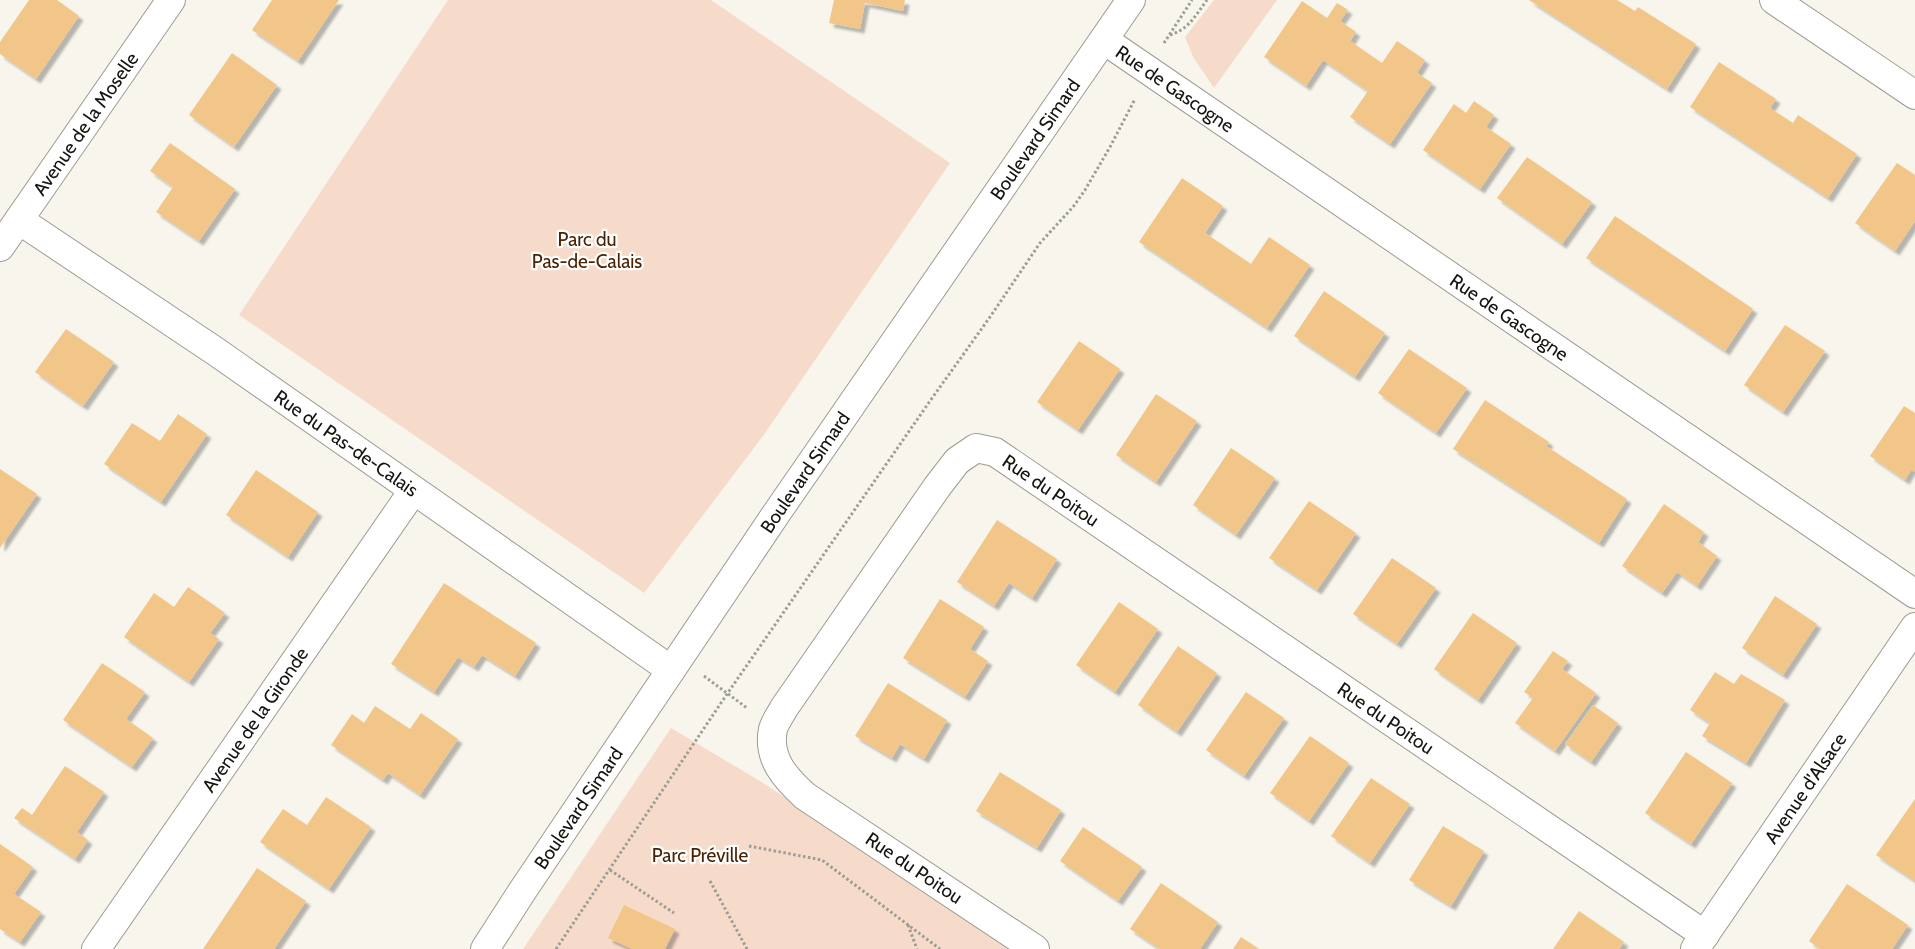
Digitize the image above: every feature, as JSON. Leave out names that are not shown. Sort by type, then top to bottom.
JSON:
[{"type":"street","name":"Avenue de la Moselle","points":[[0,247],[171,0]]},
{"type":"street","name":"Boulevard Simard","points":[[485,949],[671,670],[904,327],[1131,0]]},
{"type":"street","points":[[1774,0],[1915,95]]},
{"type":"street","name":"Rue de Gascogne","points":[[1104,40],[1915,594]]},
{"type":"street","name":"Rue du Pas-de-Calais","points":[[19,220],[214,351],[671,670]]},
{"type":"street","name":"Rue du Poitou","points":[[1035,949],[805,796],[788,781],[778,767],[772,748],[774,728],[784,708],[937,487],[957,461],[976,448],[995,452],[1700,942]]},
{"type":"street","name":"Avenue de la Gironde","points":[[96,949],[413,491]]},
{"type":"street","name":"Avenue d'Alsace","points":[[1700,942],[1915,627]]},
{"type":"path","points":[[1192,0],[1169,35],[1181,32],[1187,27],[1207,0]]},
{"type":"path","points":[[556,949],[727,694],[1040,243],[1077,201],[1130,110]]},
{"type":"path","points":[[701,674],[750,710]]},
{"type":"path","points":[[749,846],[822,860],[940,949]]},
{"type":"path","points":[[610,870],[674,913]]},
{"type":"path","points":[[710,881],[747,949]]},
{"type":"path","points":[[908,924],[917,949]]},
{"type":"green space","name":"Parc du Pas-de-Calais","points":[[448,0],[711,0],[950,163],[763,436],[644,593],[239,315]]},
{"type":"green space","points":[[1214,0],[1277,0],[1214,88],[1193,57],[1185,37]]},
{"type":"green space","name":"Parc Préville","points":[[671,728],[760,781],[1014,949],[523,949]]},
{"type":"building","points":[[29,0],[57,0],[79,16],[36,79],[0,54],[0,42]]},
{"type":"building","points":[[272,0],[339,0],[298,61],[252,30]]},
{"type":"building","points":[[834,0],[905,0],[903,11],[865,3],[860,29],[829,23]]},
{"type":"building","points":[[1529,0],[1617,0],[1635,11],[1638,7],[1696,44],[1667,89]]},
{"type":"building","points":[[1302,1],[1327,18],[1337,3],[1348,10],[1340,21],[1356,32],[1350,41],[1382,63],[1397,41],[1425,60],[1417,73],[1432,83],[1390,144],[1350,117],[1368,91],[1323,60],[1306,86],[1264,57]]},
{"type":"building","points":[[232,53],[277,85],[234,147],[189,115]]},
{"type":"building","points":[[1719,62],[1776,99],[1770,108],[1793,123],[1798,115],[1857,154],[1828,198],[1690,107]]},
{"type":"building","points":[[1474,101],[1494,115],[1486,127],[1511,144],[1480,189],[1423,150],[1454,104],[1466,113]]},
{"type":"building","points":[[170,143],[235,189],[199,241],[156,212],[173,187],[150,171]]},
{"type":"building","points":[[1527,157],[1592,202],[1562,244],[1497,198]]},
{"type":"building","points":[[1897,163],[1915,175],[1915,221],[1895,251],[1855,223]]},
{"type":"building","points":[[1182,178],[1223,206],[1205,233],[1251,264],[1269,237],[1310,265],[1267,328],[1139,242]]},
{"type":"building","points":[[1615,216],[1753,309],[1725,351],[1586,258]]},
{"type":"building","points":[[1324,291],[1385,333],[1355,377],[1294,336]]},
{"type":"building","points":[[1785,325],[1825,351],[1783,412],[1744,385]]},
{"type":"building","points":[[66,329],[114,362],[83,406],[35,372]]},
{"type":"building","points":[[1079,341],[1120,369],[1078,430],[1037,402]]},
{"type":"building","points":[[1409,349],[1467,388],[1436,433],[1378,393]]},
{"type":"building","points":[[1156,394],[1197,421],[1156,482],[1116,455]]},
{"type":"building","points":[[1485,400],[1549,442],[1546,446],[1627,499],[1599,543],[1453,449]]},
{"type":"building","points":[[1904,406],[1915,413],[1915,472],[1911,470],[1905,480],[1870,456]]},
{"type":"building","points":[[178,414],[207,434],[161,502],[104,464],[132,423],[160,441]]},
{"type":"building","points":[[1231,448],[1275,478],[1236,535],[1193,505]]},
{"type":"building","points":[[0,469],[37,494],[0,548]]},
{"type":"building","points":[[256,470],[318,512],[288,557],[226,515]]},
{"type":"building","points":[[1309,501],[1356,533],[1317,590],[1269,558]]},
{"type":"building","points":[[1664,504],[1704,532],[1698,542],[1717,556],[1697,586],[1677,572],[1662,593],[1622,566]]},
{"type":"building","points":[[997,520],[1057,559],[1032,598],[1009,583],[994,606],[957,582]]},
{"type":"building","points":[[1392,558],[1436,588],[1397,644],[1353,614]]},
{"type":"building","points":[[444,583],[536,643],[515,676],[482,655],[474,667],[458,657],[434,692],[391,664]]},
{"type":"building","points":[[188,587],[225,613],[210,633],[219,639],[189,682],[124,637],[154,593],[174,607]]},
{"type":"building","points":[[1775,596],[1817,624],[1783,675],[1742,648]]},
{"type":"building","points":[[940,599],[984,627],[970,649],[988,661],[965,697],[903,658]]},
{"type":"building","points":[[1119,602],[1158,629],[1115,692],[1076,665]]},
{"type":"building","points":[[1473,613],[1517,643],[1478,700],[1434,669]]},
{"type":"building","points":[[1178,646],[1217,673],[1177,732],[1138,705]]},
{"type":"building","points":[[1553,651],[1568,661],[1562,669],[1596,693],[1555,751],[1515,723],[1533,698],[1524,692]]},
{"type":"building","points":[[102,663],[145,692],[126,719],[153,738],[132,767],[63,720]]},
{"type":"building","points":[[1715,672],[1734,684],[1741,674],[1785,700],[1746,763],[1702,736],[1710,723],[1690,710]]},
{"type":"building","points":[[888,683],[947,720],[924,759],[900,744],[892,758],[855,736]]},
{"type":"building","points":[[1246,692],[1284,718],[1244,776],[1206,750]]},
{"type":"building","points":[[1593,705],[1618,723],[1591,762],[1565,744]]},
{"type":"building","points":[[375,706],[410,729],[421,713],[458,739],[420,795],[388,773],[383,780],[331,745],[352,714],[364,723]]},
{"type":"building","points":[[1310,736],[1349,763],[1309,821],[1270,793]]},
{"type":"building","points":[[1686,752],[1732,783],[1691,844],[1645,813]]},
{"type":"building","points":[[65,766],[104,792],[77,832],[88,840],[75,859],[14,818],[22,808],[32,815]]},
{"type":"building","points":[[1000,772],[1061,810],[1037,848],[976,811]]},
{"type":"building","points":[[1371,778],[1410,804],[1370,863],[1331,836]]},
{"type":"building","points":[[326,797],[371,827],[329,889],[260,842],[283,809],[307,825]]},
{"type":"building","points":[[1915,799],[1915,881],[1876,855]]},
{"type":"building","points":[[1443,826],[1484,851],[1451,906],[1409,880]]},
{"type":"building","points":[[1083,827],[1142,867],[1118,901],[1060,861]]},
{"type":"building","points":[[0,844],[33,867],[14,894],[41,912],[20,942],[0,929]]},
{"type":"building","points":[[257,868],[306,901],[274,949],[203,949]]},
{"type":"building","points":[[1161,883],[1218,922],[1200,949],[1160,949],[1130,929]]},
{"type":"building","points":[[1847,884],[1908,925],[1892,949],[1820,949],[1809,941]]},
{"type":"building","points":[[624,905],[675,929],[665,949],[632,949],[608,938]]},
{"type":"building","points":[[1579,911],[1624,942],[1619,949],[1553,949]]},
{"type":"building","points":[[1241,937],[1259,949],[1233,949]]}]
